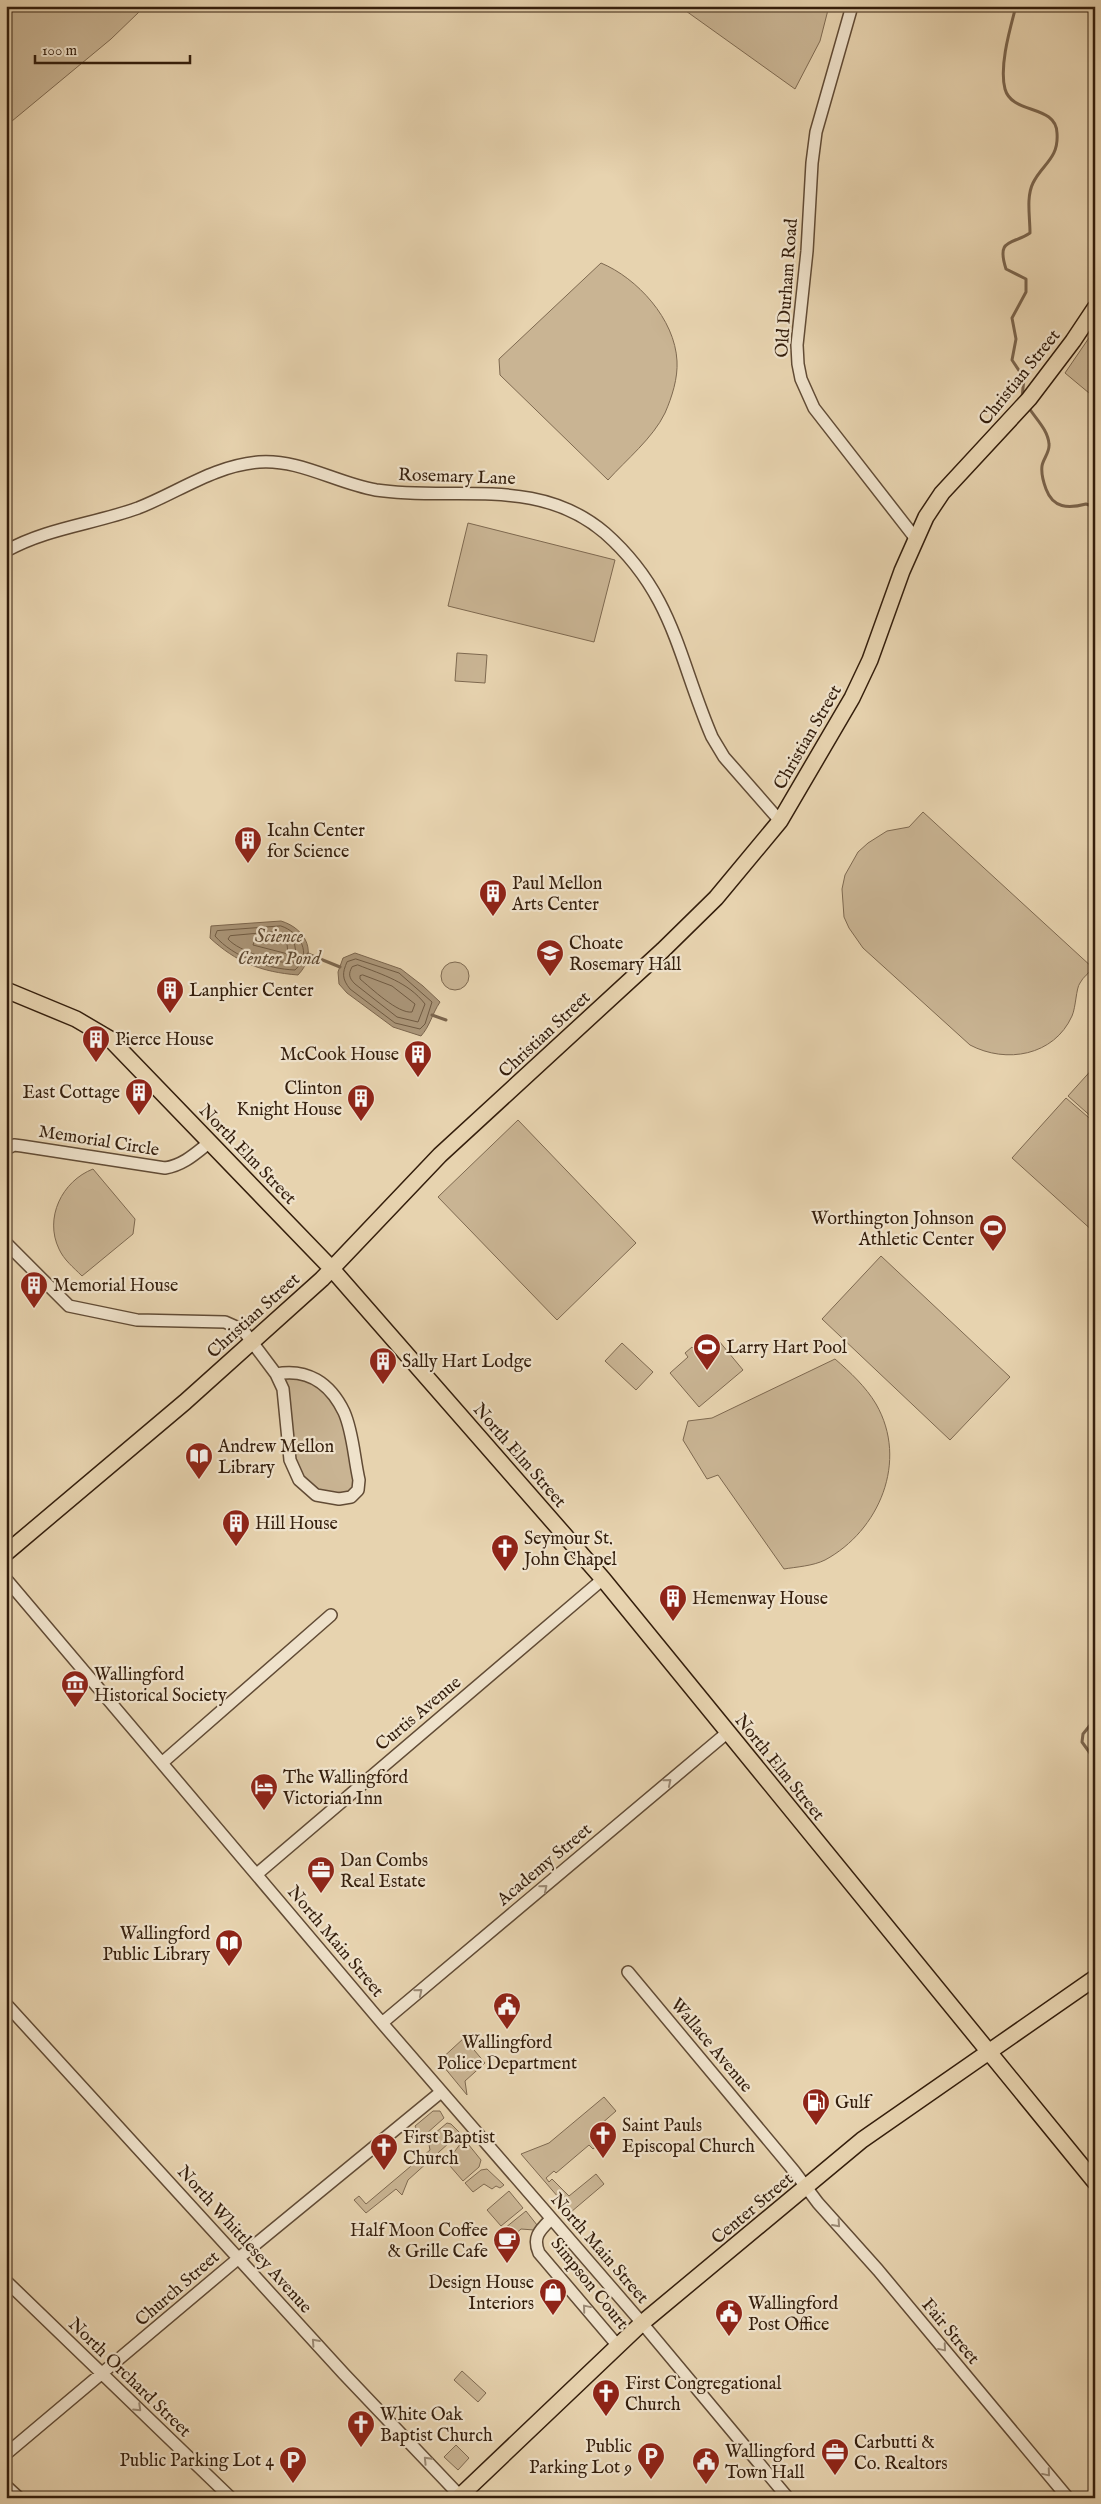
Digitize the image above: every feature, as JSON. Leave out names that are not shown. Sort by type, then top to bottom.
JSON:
[{"type":"main road","name":"Christian Street","points":[[6,1553],[185,1402],[332,1269],[440,1155],[663,950],[716,898],[780,821],[860,683],[880,635],[902,571],[926,518],[942,493],[1025,404],[1068,349],[1095,308]]},
{"type":"main road","name":"North Elm Street","points":[[6,990],[76,1018],[110,1039],[332,1269],[602,1579],[1095,2182]]},
{"type":"main road","name":"Center Street","points":[[460,2497],[642,2324],[873,2132],[1095,1978]]},
{"type":"street","name":"Old Durham Road","points":[[852,6],[816,132],[812,163],[808,251],[797,345],[798,364],[801,380],[814,408],[916,539]]},
{"type":"street","name":"Rosemary Lane","points":[[6,551],[50,532],[94,522],[140,507],[210,473],[260,462],[306,468],[374,489],[407,494],[516,494],[548,502],[580,516],[604,532],[627,554],[648,579],[664,607],[712,737],[724,757],[780,821]]},
{"type":"street","name":"Memorial Circle","points":[[6,1149],[14,1145],[165,1168],[176,1166],[210,1142]]},
{"type":"street","points":[[6,1243],[69,1306],[137,1320],[225,1322],[243,1330],[276,1374],[283,1389],[290,1460],[294,1472],[307,1488],[316,1495],[339,1500],[351,1498],[358,1490],[359,1480],[344,1412],[330,1392],[315,1377],[301,1372],[276,1374]]},
{"type":"street","name":"North Main Street","points":[[6,1579],[163,1762],[382,2023],[642,2324],[788,2498]]},
{"type":"street","name":"Curtis Avenue","points":[[257,1874],[602,1579]]},
{"type":"street","points":[[163,1762],[331,1615]]},
{"type":"street","name":"Academy Street","points":[[382,2023],[728,1732]]},
{"type":"street","name":"Wallace Avenue","points":[[628,1972],[806,2187]]},
{"type":"street","name":"North Whittlesey Avenue","points":[[6,2004],[240,2257],[344,2374],[460,2497]]},
{"type":"street","name":"Church Street","points":[[6,2454],[103,2375],[240,2257],[441,2092]]},
{"type":"street","name":"Fair Street","points":[[806,2187],[1068,2498]]},
{"type":"street","name":"Simpson Court","points":[[551,2219],[538,2232],[536,2247],[618,2346]]},
{"type":"street","name":"North Orchard Street","points":[[6,2281],[231,2498]]},
{"type":"street","points":[[6,2486],[19,2498]]},
{"type":"shaded area","points":[[6,6],[140,6],[139,12],[111,39],[6,126]]},
{"type":"shaded area","points":[[679,6],[829,6],[820,41],[795,89]]},
{"type":"shaded area","points":[[601,263],[628,279],[652,302],[662,315],[669,330],[675,345],[677,361],[674,387],[668,407],[660,422],[646,440],[608,480],[500,375],[499,359]]},
{"type":"shaded area","points":[[1095,329],[1095,398],[1065,373]]},
{"type":"shaded area","points":[[468,523],[615,560],[594,642],[448,606]]},
{"type":"shaded area","points":[[457,653],[487,655],[485,683],[455,681]]},
{"type":"shaded area","points":[[923,812],[1093,968],[1079,985],[1072,1016],[1064,1030],[1054,1040],[1041,1048],[1028,1053],[1013,1055],[984,1051],[970,1045],[863,948],[849,928],[844,917],[842,889],[845,875],[858,852],[887,831],[909,827]]},
{"type":"shaded area","points":[[455,962],[465,966],[469,976],[465,986],[455,990],[445,986],[441,976],[445,966]]},
{"type":"shaded area","points":[[1095,1066],[1095,1120],[1068,1096]]},
{"type":"shaded area","points":[[1066,1098],[1095,1123],[1095,1233],[1012,1158]]},
{"type":"shaded area","points":[[518,1120],[636,1243],[557,1320],[438,1197]]},
{"type":"shaded area","points":[[93,1169],[135,1219],[133,1234],[82,1276],[59,1249],[55,1237],[55,1213],[65,1191],[72,1182]]},
{"type":"shaded area","points":[[881,1256],[1010,1377],[950,1440],[822,1319]]},
{"type":"shaded area","name":"Larry Hart Pool","points":[[714,1335],[743,1370],[699,1407],[670,1373],[688,1357],[685,1353],[692,1347],[696,1351]]},
{"type":"shaded area","points":[[622,1343],[653,1372],[636,1390],[605,1361]]},
{"type":"shaded area","points":[[835,1359],[863,1386],[876,1404],[885,1426],[890,1448],[889,1471],[874,1513],[844,1547],[820,1562],[784,1569],[718,1475],[707,1479],[683,1440],[688,1421],[712,1418]]},
{"type":"shaded area","points":[[280,1374],[315,1377],[344,1412],[358,1490],[332,1499],[307,1489],[289,1452]]},
{"type":"shaded area","points":[[464,2038],[485,2063],[465,2081],[467,2095],[439,2061]]},
{"type":"shaded area","points":[[604,2097],[616,2111],[593,2131],[593,2136],[599,2144],[593,2149],[589,2145],[556,2173],[554,2171],[546,2178],[549,2182],[552,2179],[569,2196],[596,2174],[604,2184],[571,2212],[521,2154],[549,2143]]},
{"type":"shaded area","points":[[433,2111],[440,2111],[444,2118],[426,2134],[418,2132],[415,2126]]},
{"type":"shaded area","points":[[447,2123],[451,2124],[460,2133],[408,2180],[402,2195],[396,2189],[366,2213],[354,2200],[359,2196],[366,2204],[430,2150],[428,2139]]},
{"type":"shaded area","points":[[464,2139],[481,2160],[479,2167],[463,2181],[450,2166],[452,2155]]},
{"type":"shaded area","points":[[487,2169],[504,2185],[500,2188],[496,2186],[492,2189],[484,2184],[473,2192],[465,2183],[481,2170]]},
{"type":"shaded area","points":[[509,2191],[523,2208],[501,2226],[487,2210]]},
{"type":"shaded area","points":[[526,2211],[537,2225],[534,2230],[521,2229],[512,2237],[505,2228]]},
{"type":"shaded area","points":[[462,2371],[486,2393],[478,2402],[454,2380]]},
{"type":"shaded area","points":[[456,2445],[469,2458],[458,2470],[444,2457]]},
{"type":"water","name":"Science Center Pond","points":[[281,921],[297,930],[307,943],[307,959],[298,975],[285,974],[250,964],[230,953],[210,938],[211,926]]},
{"type":"water","points":[[355,953],[401,969],[440,1002],[421,1036],[393,1027],[347,993],[339,984],[338,972],[343,958]]},
{"type":"waterway","points":[[1016,6],[1004,59],[1005,89],[1009,97],[1016,103],[1042,113],[1049,118],[1055,124],[1057,133],[1057,142],[1053,155],[1037,176],[1031,189],[1029,201],[1030,233],[1012,241],[1004,247],[1003,252],[1006,269],[1026,279],[1026,292],[1012,318],[1016,339],[1012,360],[1024,378],[1022,398]]},
{"type":"waterway","points":[[1029,408],[1044,429],[1048,439],[1049,447],[1042,472],[1049,495],[1062,506],[1086,504],[1095,507]]},
{"type":"waterway","points":[[308,954],[340,967]]},
{"type":"waterway","points":[[432,1015],[446,1020]]},
{"type":"waterway","points":[[1095,1719],[1083,1734],[1082,1742],[1095,1760]]},
{"type":"place","name":"Icahn Center for Science","points":[[248,864]]},
{"type":"place","name":"Paul Mellon Arts Center","points":[[493,917]]},
{"type":"place","name":"Choate Rosemary Hall","points":[[550,977]]},
{"type":"place","name":"Lanphier Center","points":[[170,1014]]},
{"type":"place","name":"Pierce House","points":[[96,1063]]},
{"type":"place","name":"McCook House","points":[[418,1078]]},
{"type":"place","name":"East Cottage","points":[[139,1116]]},
{"type":"place","name":"Clinton Knight House","points":[[361,1122]]},
{"type":"place","name":"Worthington Johnson Athletic Center","points":[[993,1252]]},
{"type":"place","name":"Memorial House","points":[[34,1309]]},
{"type":"place","name":"Larry Hart Pool","points":[[707,1371]]},
{"type":"place","name":"Sally Hart Lodge","points":[[383,1385]]},
{"type":"place","name":"Andrew Mellon Library","points":[[199,1480]]},
{"type":"place","name":"Hill House","points":[[236,1547]]},
{"type":"place","name":"Seymour St. John Chapel","points":[[505,1572]]},
{"type":"place","name":"Hemenway House","points":[[673,1622]]},
{"type":"place","name":"Wallingford Historical Society","points":[[75,1708]]},
{"type":"place","name":"The Wallingford Victorian Inn","points":[[264,1811]]},
{"type":"place","name":"Dan Combs Real Estate","points":[[321,1894]]},
{"type":"place","name":"Wallingford Public Library","points":[[229,1967]]},
{"type":"place","name":"Wallingford Police Department","points":[[507,2030]]},
{"type":"place","name":"Gulf","points":[[816,2126]]},
{"type":"place","name":"Saint Pauls Episcopal Church","points":[[603,2159]]},
{"type":"place","name":"First Baptist Church","points":[[384,2171]]},
{"type":"place","name":"Half Moon Coffee & Grille Cafe","points":[[507,2264]]},
{"type":"place","name":"Design House Interiors","points":[[553,2316]]},
{"type":"place","name":"Wallingford Post Office","points":[[729,2337]]},
{"type":"place","name":"First Congregational Church","points":[[606,2417]]},
{"type":"place","name":"White Oak Baptist Church","points":[[361,2448]]},
{"type":"place","name":"Carbutti & Co. Realtors","points":[[835,2476]]},
{"type":"place","name":"Public Parking Lot 9","points":[[651,2480]]},
{"type":"place","name":"Public Parking Lot 4","points":[[293,2484]]},
{"type":"place","name":"Wallingford Town Hall","points":[[706,2485]]}]
